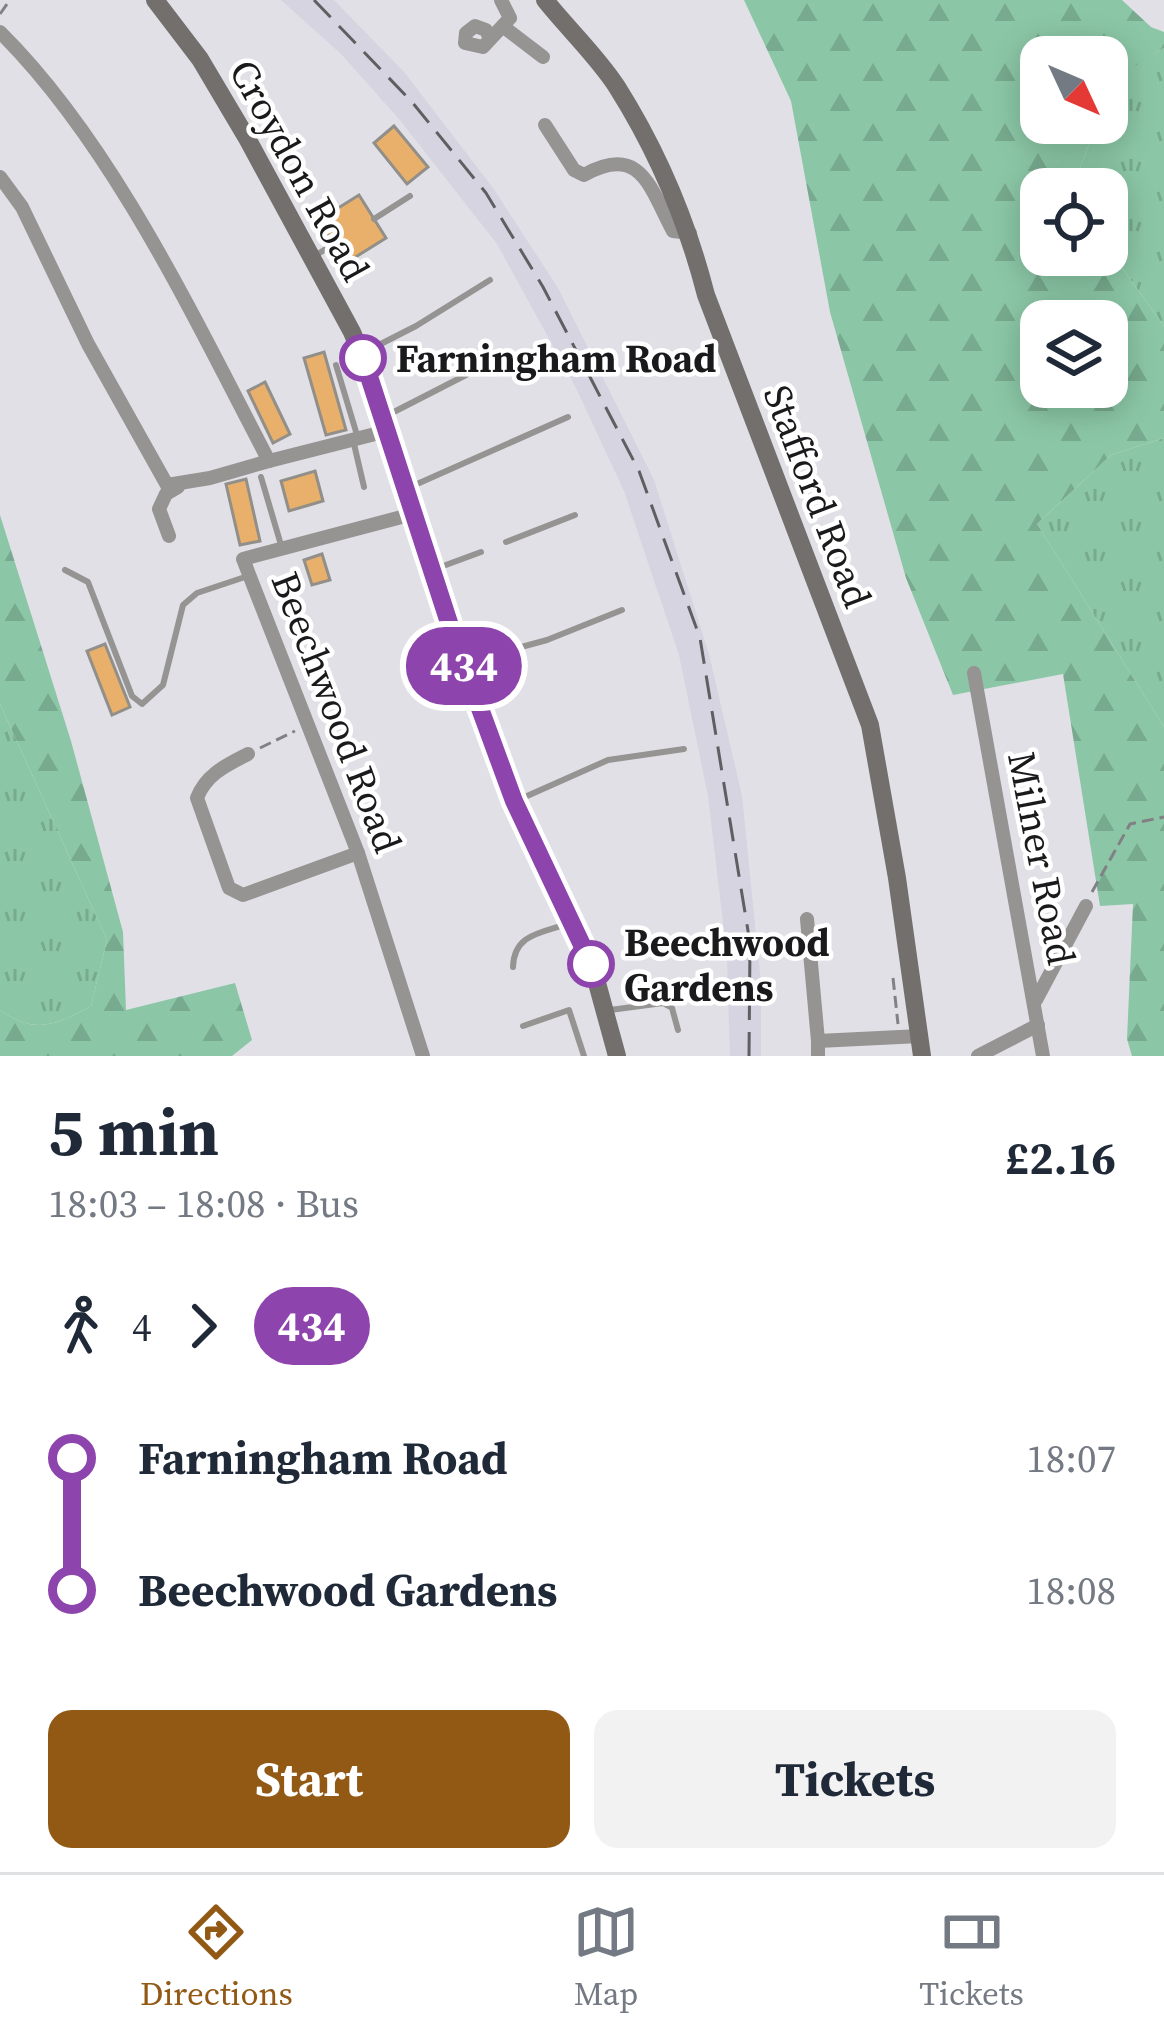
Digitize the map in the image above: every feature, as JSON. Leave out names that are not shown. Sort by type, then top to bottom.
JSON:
[{"type":"main road","name":"Croydon Road","points":[[155,0],[200,59],[313,256],[361,353],[431,570],[514,801],[573,922],[606,1010],[611,1054]]},
{"type":"main road","name":"Stafford Road","points":[[545,0],[615,84],[658,161],[690,233],[706,295],[870,724],[921,1046]]},
{"type":"street","points":[[490,39],[510,18],[501,0]]},
{"type":"street","points":[[505,28],[543,57]]},
{"type":"street","points":[[0,32],[76,122],[121,192],[203,333],[269,461]]},
{"type":"street","points":[[545,125],[574,170],[584,175],[604,164],[625,162],[641,172],[674,231],[690,233]]},
{"type":"street","points":[[0,177],[22,207],[139,442],[166,485],[182,485]]},
{"type":"street","points":[[169,536],[160,509],[166,494],[182,485],[355,439],[385,424]]},
{"type":"street","name":"Beechwood Road","points":[[413,514],[243,560],[358,853],[423,1056]]},
{"type":"street","name":"Milner Road","points":[[974,673],[1043,1056]]},
{"type":"street","points":[[248,754],[215,772],[196,798],[230,888],[243,895],[358,853]]},
{"type":"street","points":[[1036,1000],[1086,906]]},
{"type":"street","points":[[807,920],[818,1048],[921,1046]]},
{"type":"street","points":[[978,1056],[1038,1025]]},
{"type":"lane","points":[[374,219],[410,196]]},
{"type":"lane","points":[[313,256],[334,244]]},
{"type":"lane","points":[[361,353],[490,280]]},
{"type":"lane","points":[[336,365],[364,487]]},
{"type":"lane","points":[[385,424],[466,375]]},
{"type":"lane","points":[[405,490],[568,417]]},
{"type":"lane","points":[[261,476],[282,549]]},
{"type":"lane","points":[[506,542],[575,515]]},
{"type":"lane","points":[[431,570],[482,552]]},
{"type":"lane","points":[[65,570],[88,582],[132,696],[142,704],[163,686],[183,605],[196,593],[249,576]]},
{"type":"lane","points":[[464,664],[547,640],[622,610]]},
{"type":"lane","points":[[514,801],[608,760],[684,749]]},
{"type":"lane","points":[[513,967],[520,941],[573,922]]},
{"type":"lane","points":[[606,1010],[663,1004],[672,1008],[678,1030]]},
{"type":"lane","points":[[523,1026],[568,1010],[584,1056]]},
{"type":"path","points":[[0,14],[10,0]]},
{"type":"path","points":[[248,754],[307,725]]},
{"type":"path","points":[[1086,906],[1130,824],[1164,817]]},
{"type":"shaded area","points":[[281,0],[334,0],[405,73],[493,188],[558,288],[654,480],[709,654],[742,796],[761,984],[761,1056],[730,1056],[727,956],[708,796],[679,655],[624,491],[575,386],[497,244],[399,119],[342,55]]},
{"type":"green space","points":[[744,0],[1122,0],[1151,27],[1164,32],[1164,48],[1128,70],[1128,36],[1020,36],[1020,144],[1089,144],[1080,168],[1020,168],[1020,276],[1128,276],[1164,326],[1164,438],[1111,455],[1037,524],[1164,727],[1164,1056],[1132,1056],[1127,1039],[1133,904],[1100,906],[1063,674],[953,695],[906,578],[830,312],[791,101]]},
{"type":"green space","points":[[1164,48],[1164,326],[1128,276],[1128,168],[1080,168],[1089,144],[1128,144],[1129,69]]},
{"type":"green space","points":[[1164,438],[1164,727],[1037,524],[1111,455]]},
{"type":"green space","points":[[0,515],[71,741],[123,932],[126,1010],[235,983],[252,1040],[232,1056],[0,1056],[0,1010],[24,1023],[46,1025],[91,1006],[107,940],[0,704]]},
{"type":"green space","points":[[0,704],[107,940],[91,1006],[46,1024],[24,1023],[0,1010]]},
{"type":"building","points":[[394,126],[428,167],[407,184],[374,143]]},
{"type":"building","points":[[359,195],[386,238],[346,263],[319,220]]},
{"type":"building","points":[[324,352],[346,430],[326,435],[304,358]]},
{"type":"building","points":[[265,382],[290,434],[273,443],[248,391]]},
{"type":"building","points":[[315,471],[323,501],[289,511],[281,481]]},
{"type":"building","points":[[246,479],[260,541],[240,545],[226,484]]},
{"type":"building","points":[[322,554],[330,580],[312,585],[304,560]]},
{"type":"building","points":[[105,644],[130,707],[112,715],[87,651]]},
{"type":"railway","points":[[314,0],[412,102],[486,193],[543,287],[639,471],[700,638],[750,943],[749,1056]]},
{"type":"bus line","name":"434","points":[[363,358],[453,635],[514,801],[591,964]]},
{"type":"place","name":"Farningham Road","points":[[363,358]]},
{"type":"place","name":"Beechwood Gardens","points":[[591,964]]}]
